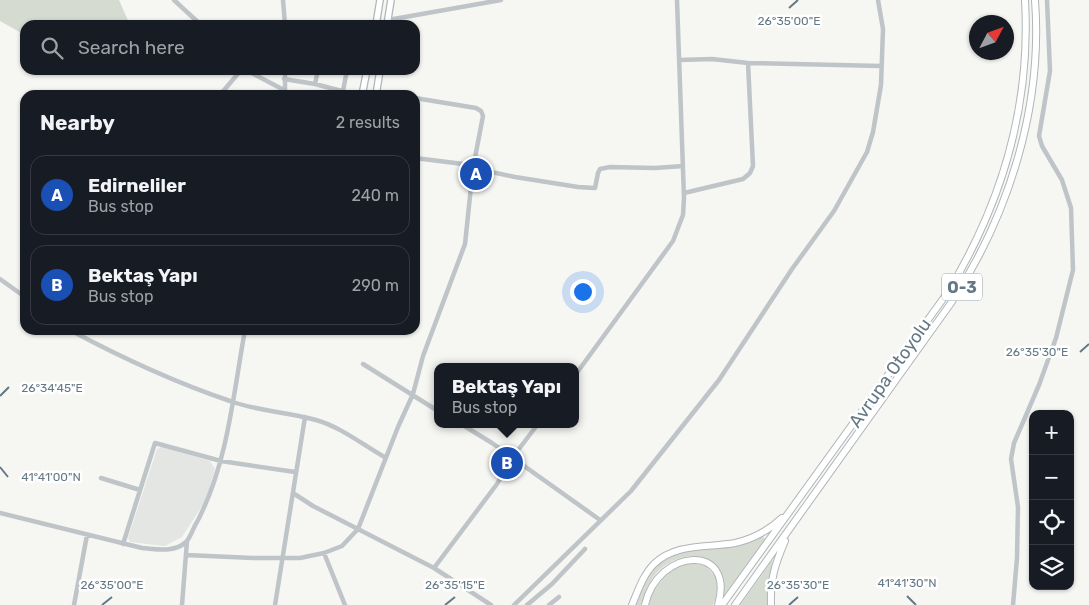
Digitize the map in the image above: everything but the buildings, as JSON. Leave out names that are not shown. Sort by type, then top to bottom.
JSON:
[{"type":"highway","name":"Avrupa Otoyolu","points":[[722,605],[948,292],[974,246],[1000,185],[1019,111],[1025,62],[1025,0]]},
{"type":"highway","name":"Avrupa Otoyolu","points":[[735,605],[951,304],[980,256],[1008,190],[1021,146],[1033,81],[1035,0]]},
{"type":"highway","points":[[632,605],[648,572],[661,558],[686,548],[727,544],[745,540],[767,531],[792,508]]},
{"type":"highway","points":[[771,605],[775,564],[788,533]]},
{"type":"highway","points":[[645,605],[647,595],[657,577],[675,564],[692,559],[700,560],[710,565],[718,575],[722,586],[718,605]]},
{"type":"main road","points":[[377,20],[380,0]]},
{"type":"main road","points":[[388,20],[391,0]]},
{"type":"main road","points":[[363,90],[367,75]]},
{"type":"main road","points":[[377,90],[379,75]]},
{"type":"street","points":[[174,0],[195,20]]},
{"type":"street","points":[[283,0],[285,20]]},
{"type":"street","points":[[402,20],[501,0]]},
{"type":"street","points":[[579,370],[673,241],[683,214],[684,193],[676,0]]},
{"type":"street","points":[[514,605],[630,491],[719,380],[792,269],[834,212],[868,152],[879,94],[881,66],[883,29],[878,0]]},
{"type":"street","points":[[1013,605],[1017,558],[1018,507],[1011,459],[1014,443],[1029,403],[1039,385],[1056,338],[1073,270],[1071,208],[1062,180],[1042,146],[1039,136],[1050,71],[1047,0]]},
{"type":"street","points":[[679,60],[712,59],[748,63],[881,66]]},
{"type":"street","points":[[684,193],[743,179],[750,173],[753,166],[748,63]]},
{"type":"street","points":[[227,90],[238,75]]},
{"type":"street","points":[[255,75],[281,90]]},
{"type":"street","points":[[284,75],[284,90]]},
{"type":"street","points":[[315,84],[317,75]]},
{"type":"street","points":[[343,90],[346,75]]},
{"type":"street","points":[[284,79],[339,90]]},
{"type":"street","points":[[186,555],[300,558],[324,554],[342,546],[358,529],[413,394],[423,356],[465,244],[473,168],[483,116],[481,111],[476,108],[420,99]]},
{"type":"street","points":[[420,159],[463,164],[473,168],[578,187],[595,188],[600,170],[610,167],[655,168],[683,166]]},
{"type":"street","points":[[0,279],[20,293]]},
{"type":"street","points":[[79,335],[152,372],[232,402],[304,417],[332,426],[386,458]]},
{"type":"street","points":[[182,605],[187,541],[206,503],[221,461],[244,335]]},
{"type":"street","points":[[363,364],[434,408]]},
{"type":"street","points":[[275,605],[304,417]]},
{"type":"street","points":[[468,428],[492,443],[600,520]]},
{"type":"street","points":[[434,568],[497,484],[512,458],[535,428]]},
{"type":"street","points":[[123,544],[155,443],[221,461],[295,472]]},
{"type":"street","points":[[102,478],[140,490]]},
{"type":"street","points":[[293,493],[313,506],[434,568],[491,605]]},
{"type":"street","points":[[0,513],[142,548],[176,549],[187,541]]},
{"type":"street","points":[[74,605],[87,535]]},
{"type":"street","points":[[527,605],[552,584],[585,549]]},
{"type":"street","points":[[324,554],[345,605]]},
{"type":"street","points":[[549,605],[559,597]]},
{"type":"street","points":[[527,605],[533,605]]},
{"type":"shaded area","points":[[0,0],[119,0],[128,20],[20,20],[20,32],[0,21]]},
{"type":"shaded area","points":[[162,447],[210,461],[215,469],[209,490],[202,506],[182,537],[165,546],[130,542],[128,538],[157,449]]},
{"type":"shaded area","points":[[763,536],[765,539],[724,596],[723,581],[718,569],[710,561],[700,557],[688,557],[664,566],[652,579],[641,605],[635,605],[646,578],[654,566],[673,554],[752,541]]},
{"type":"shaded area","points":[[773,559],[768,587],[769,605],[740,605]]},
{"type":"shaded area","points":[[691,563],[706,566],[718,580],[716,598],[713,605],[648,605],[654,591],[664,578],[676,568]]},
{"type":"place","name":"Edirneliler","points":[[476,174]]},
{"type":"place","name":"Bektaş Yapı","points":[[507,463]]}]
